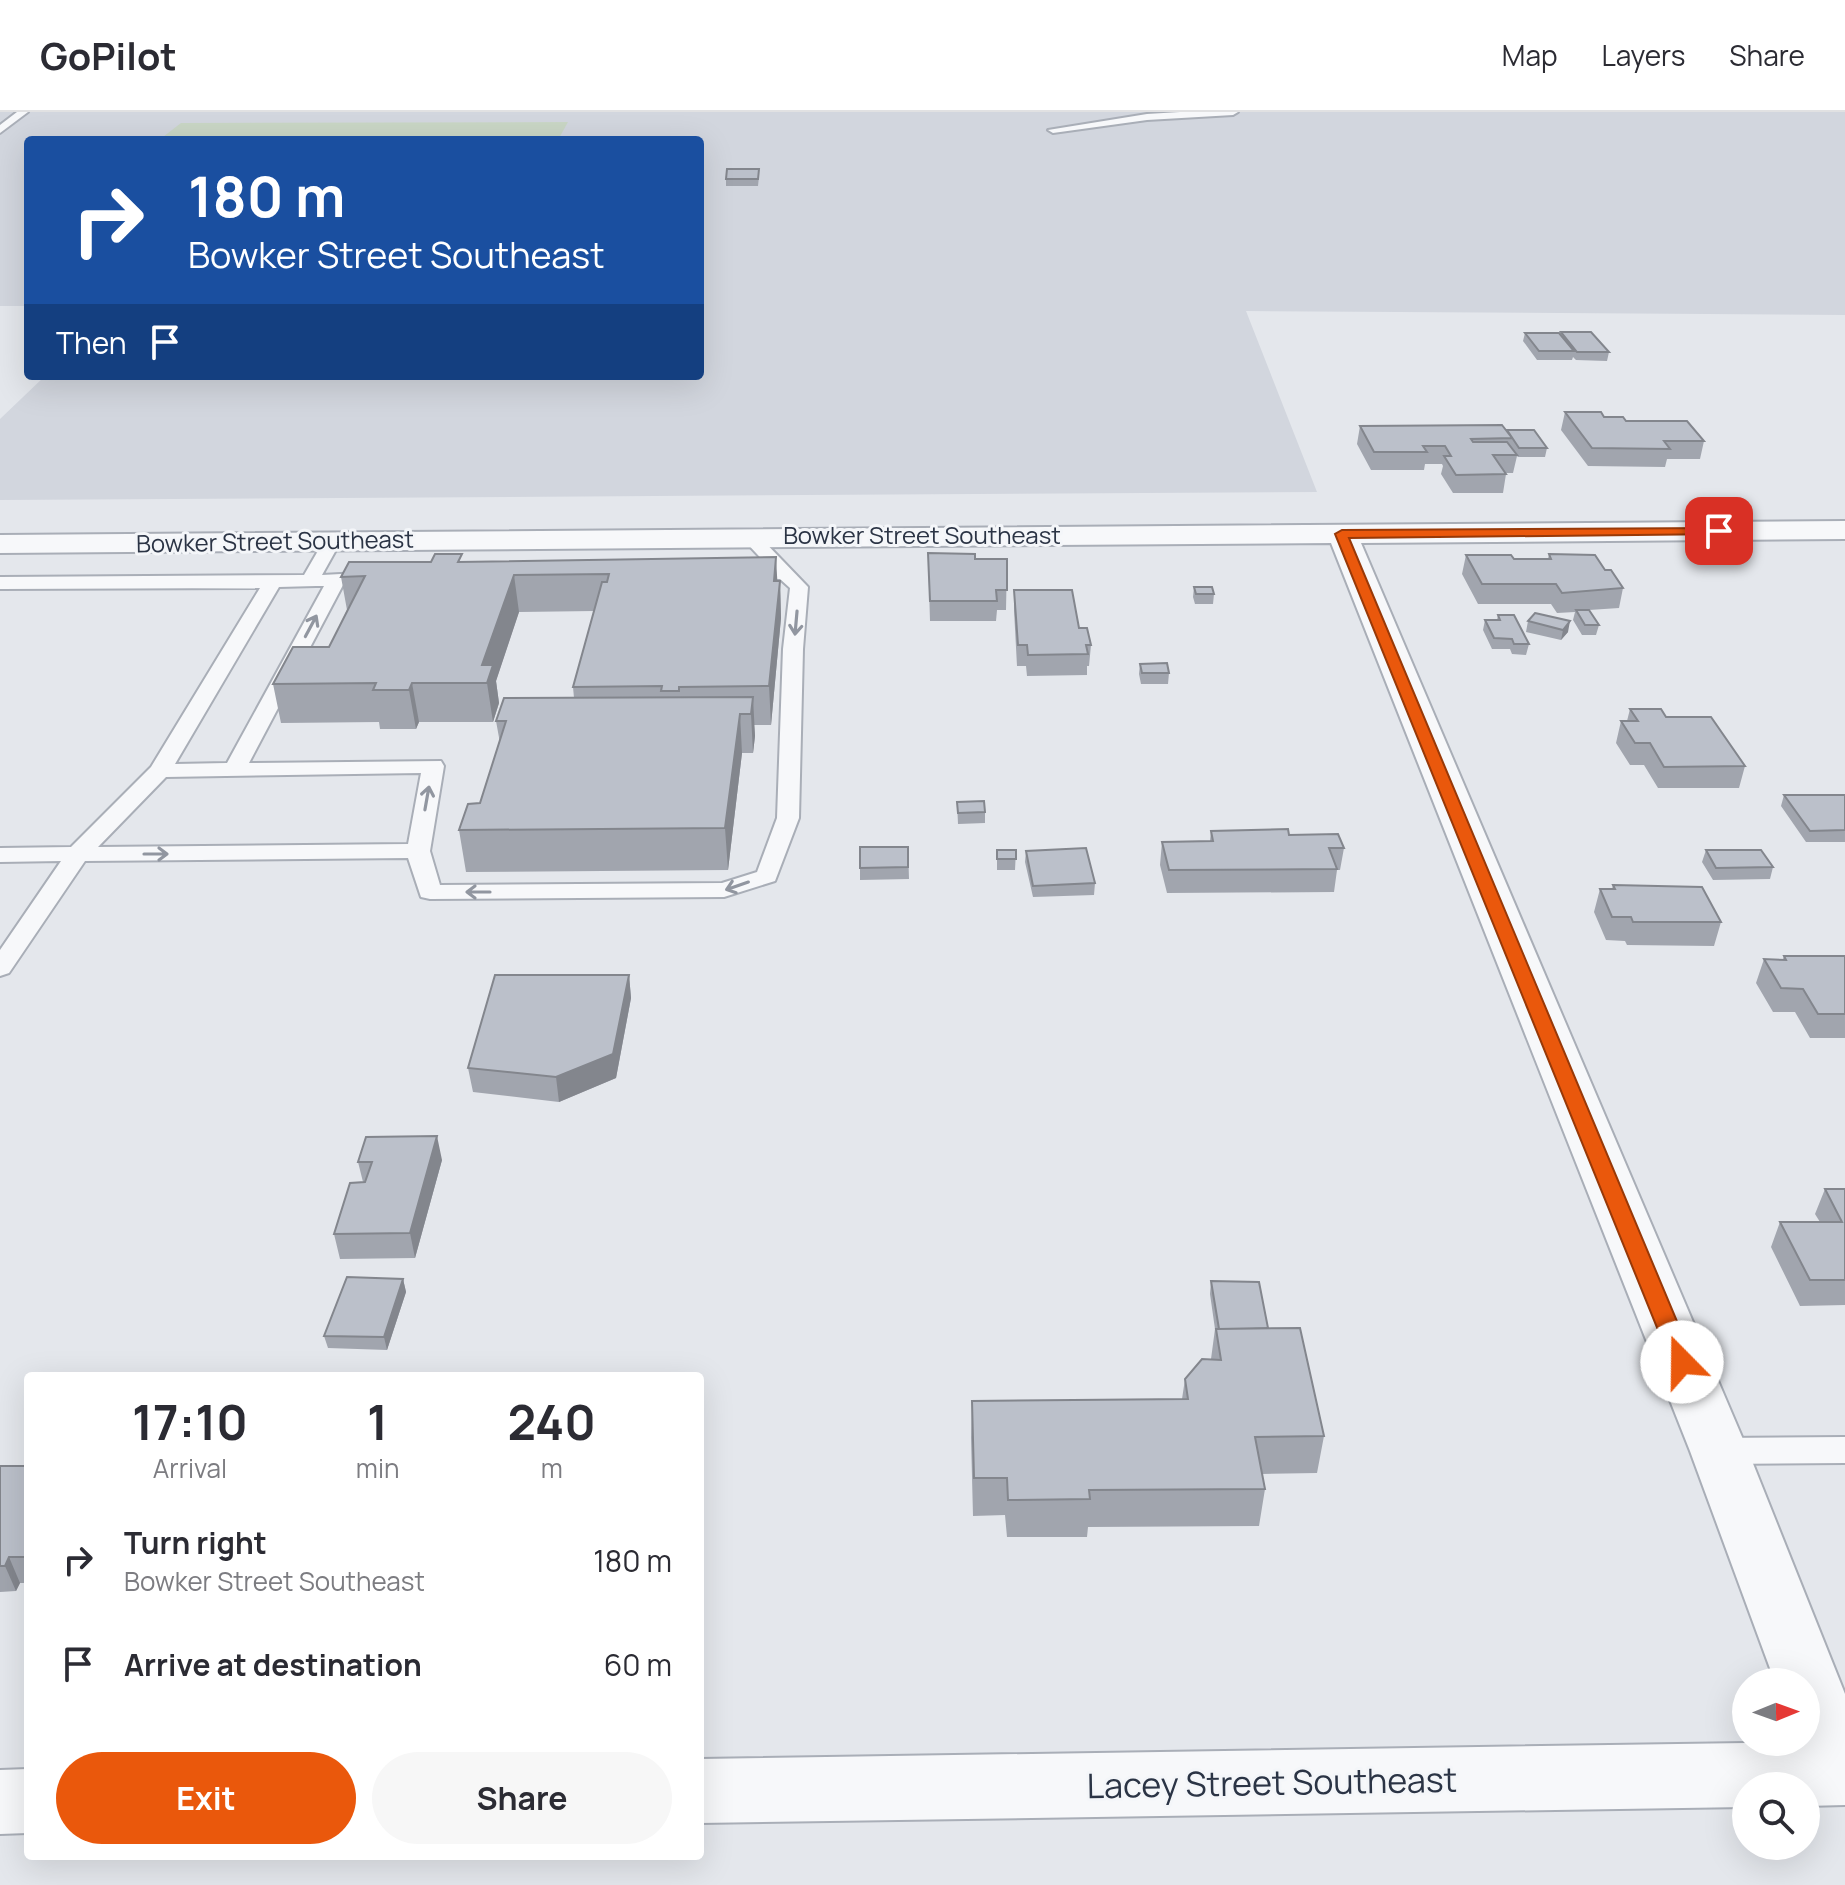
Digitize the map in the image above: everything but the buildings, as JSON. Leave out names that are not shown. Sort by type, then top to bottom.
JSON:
[{"type":"street","name":"Bowker Street Southeast","points":[[0,544],[1845,530]]},
{"type":"street","points":[[1342,534],[1719,1451],[1798,1660],[1845,1772]]},
{"type":"street","name":"Lacey Street Southeast","points":[[704,1791],[1845,1772]]},
{"type":"street","points":[[0,1802],[24,1801]]},
{"type":"lane","points":[[0,130],[23,112]]},
{"type":"lane","points":[[1053,130],[1147,117],[1233,112]]},
{"type":"lane","points":[[160,771],[433,766],[418,851],[430,892],[724,890],[767,876],[788,818],[793,649],[799,587],[750,537]]},
{"type":"lane","points":[[309,582],[332,541]]},
{"type":"lane","points":[[719,574],[783,573]]},
{"type":"lane","points":[[0,583],[309,582],[400,578]]},
{"type":"lane","points":[[235,769],[337,579]]},
{"type":"lane","points":[[0,968],[78,854],[160,771],[273,582]]},
{"type":"lane","points":[[0,855],[418,851]]},
{"type":"lane","points":[[1719,1451],[1845,1450]]},
{"type":"shaded area","points":[[0,112],[1845,112],[1845,315],[1246,311],[1317,492],[0,500],[0,419],[41,380],[704,380],[704,136],[24,136],[24,306],[0,306]]},
{"type":"green space","points":[[568,122],[560,136],[164,136],[181,123]]},
{"type":"route","points":[[1682,1362],[1342,534],[1719,531]]}]
